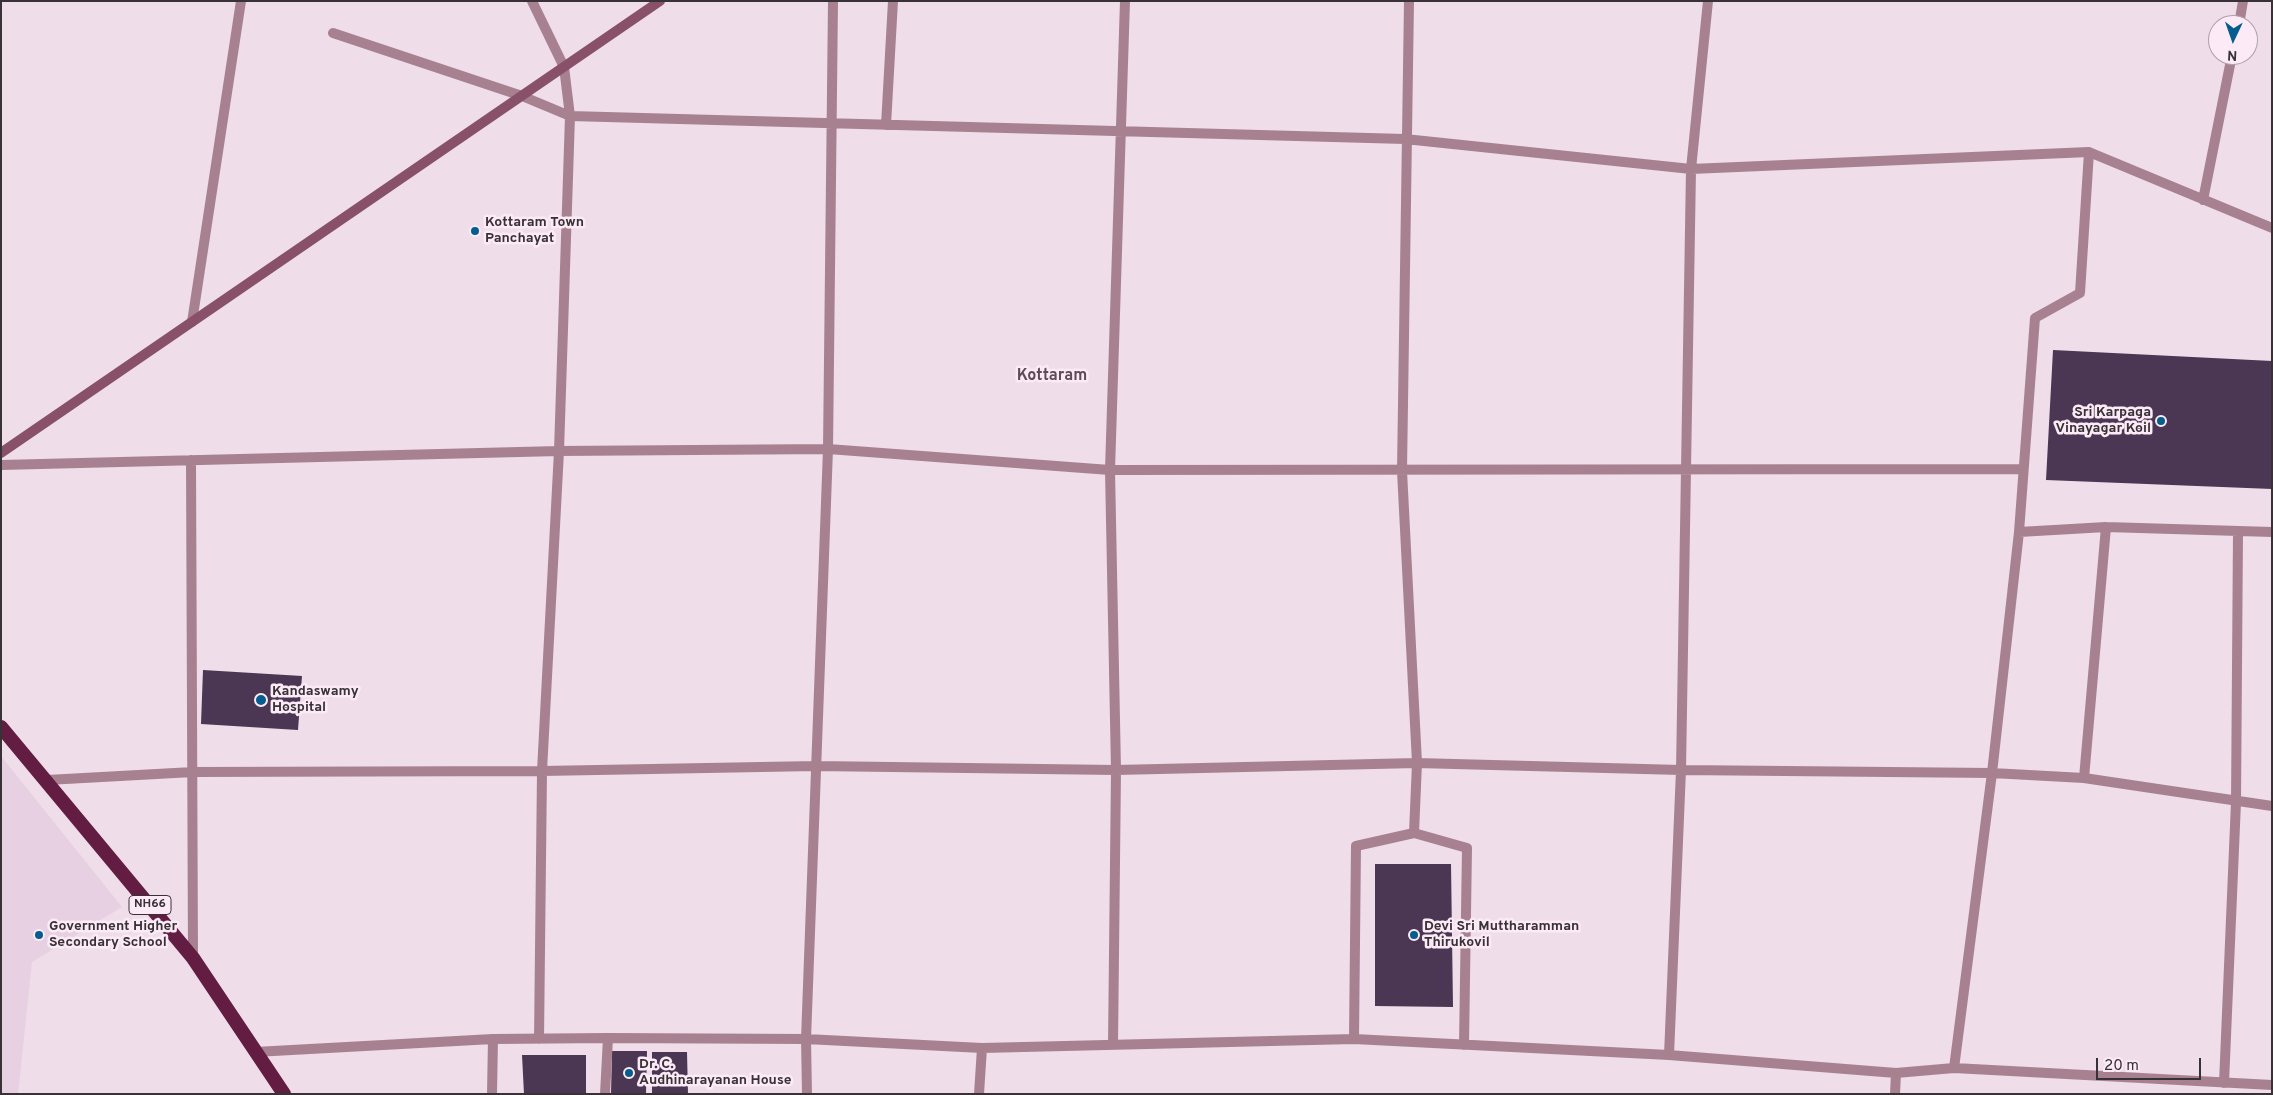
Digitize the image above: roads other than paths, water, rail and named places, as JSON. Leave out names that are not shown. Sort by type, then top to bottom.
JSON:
[{"type":"highway","name":"NH66","points":[[1,727],[193,958],[284,1094]]},
{"type":"main road","points":[[1,453],[660,1]]},
{"type":"street","points":[[192,322],[241,1]]},
{"type":"street","points":[[532,1],[564,67],[570,116],[559,451],[542,771],[539,1039]]},
{"type":"street","points":[[807,1094],[806,1040],[828,449],[834,1]]},
{"type":"street","points":[[886,125],[892,1]]},
{"type":"street","points":[[1113,1045],[1116,770],[1110,470],[1125,1]]},
{"type":"street","points":[[1409,1],[1405,139],[1402,471],[1417,763],[1414,833]]},
{"type":"street","points":[[1668,1055],[1681,770],[1691,169],[1708,1]]},
{"type":"street","points":[[2241,15],[2243,1]]},
{"type":"street","points":[[333,33],[522,96],[570,116],[1405,139],[1691,169],[2089,152],[2272,228]]},
{"type":"street","points":[[2203,200],[2230,65]]},
{"type":"street","points":[[1954,1068],[1992,772],[2019,532],[2035,318],[2080,293],[2089,152]]},
{"type":"street","points":[[1,465],[559,451],[828,449],[1110,470],[2023,469]]},
{"type":"street","points":[[191,460],[193,958]]},
{"type":"street","points":[[2019,532],[2106,527],[2272,532]]},
{"type":"street","points":[[2084,778],[2106,527]]},
{"type":"street","points":[[2224,1082],[2236,802],[2238,532]]},
{"type":"street","points":[[47,780],[192,772],[542,771],[816,766],[1116,770],[1417,763],[1681,770],[1992,772],[2084,778],[2272,806]]},
{"type":"street","points":[[1354,1039],[1356,846],[1414,833],[1468,848],[1464,1045]]},
{"type":"street","points":[[605,1094],[608,1038]]},
{"type":"street","points":[[492,1094],[493,1039]]},
{"type":"street","points":[[255,1052],[493,1039],[806,1040],[982,1048],[1354,1039],[1668,1055],[1896,1073],[1954,1068],[2272,1085]]},
{"type":"street","points":[[979,1094],[982,1048]]},
{"type":"street","points":[[1895,1094],[1896,1073]]},
{"type":"place","name":"Kottaram Town Panchayat","points":[[475,231]]},
{"type":"place","name":"Sri Karpaga Vinayagar Koil","points":[[2161,421]]},
{"type":"place","name":"Kandaswamy Hospital","points":[[261,700]]},
{"type":"place","name":"Government Higher Secondary School","points":[[39,935]]},
{"type":"place","name":"Devi Sri Muttharamman Thirukovil","points":[[1414,935]]},
{"type":"place","name":"Dr. C. Audhinarayanan House","points":[[629,1073]]},
{"type":"district","name":"Kottaram","points":[[1052,377]]}]
